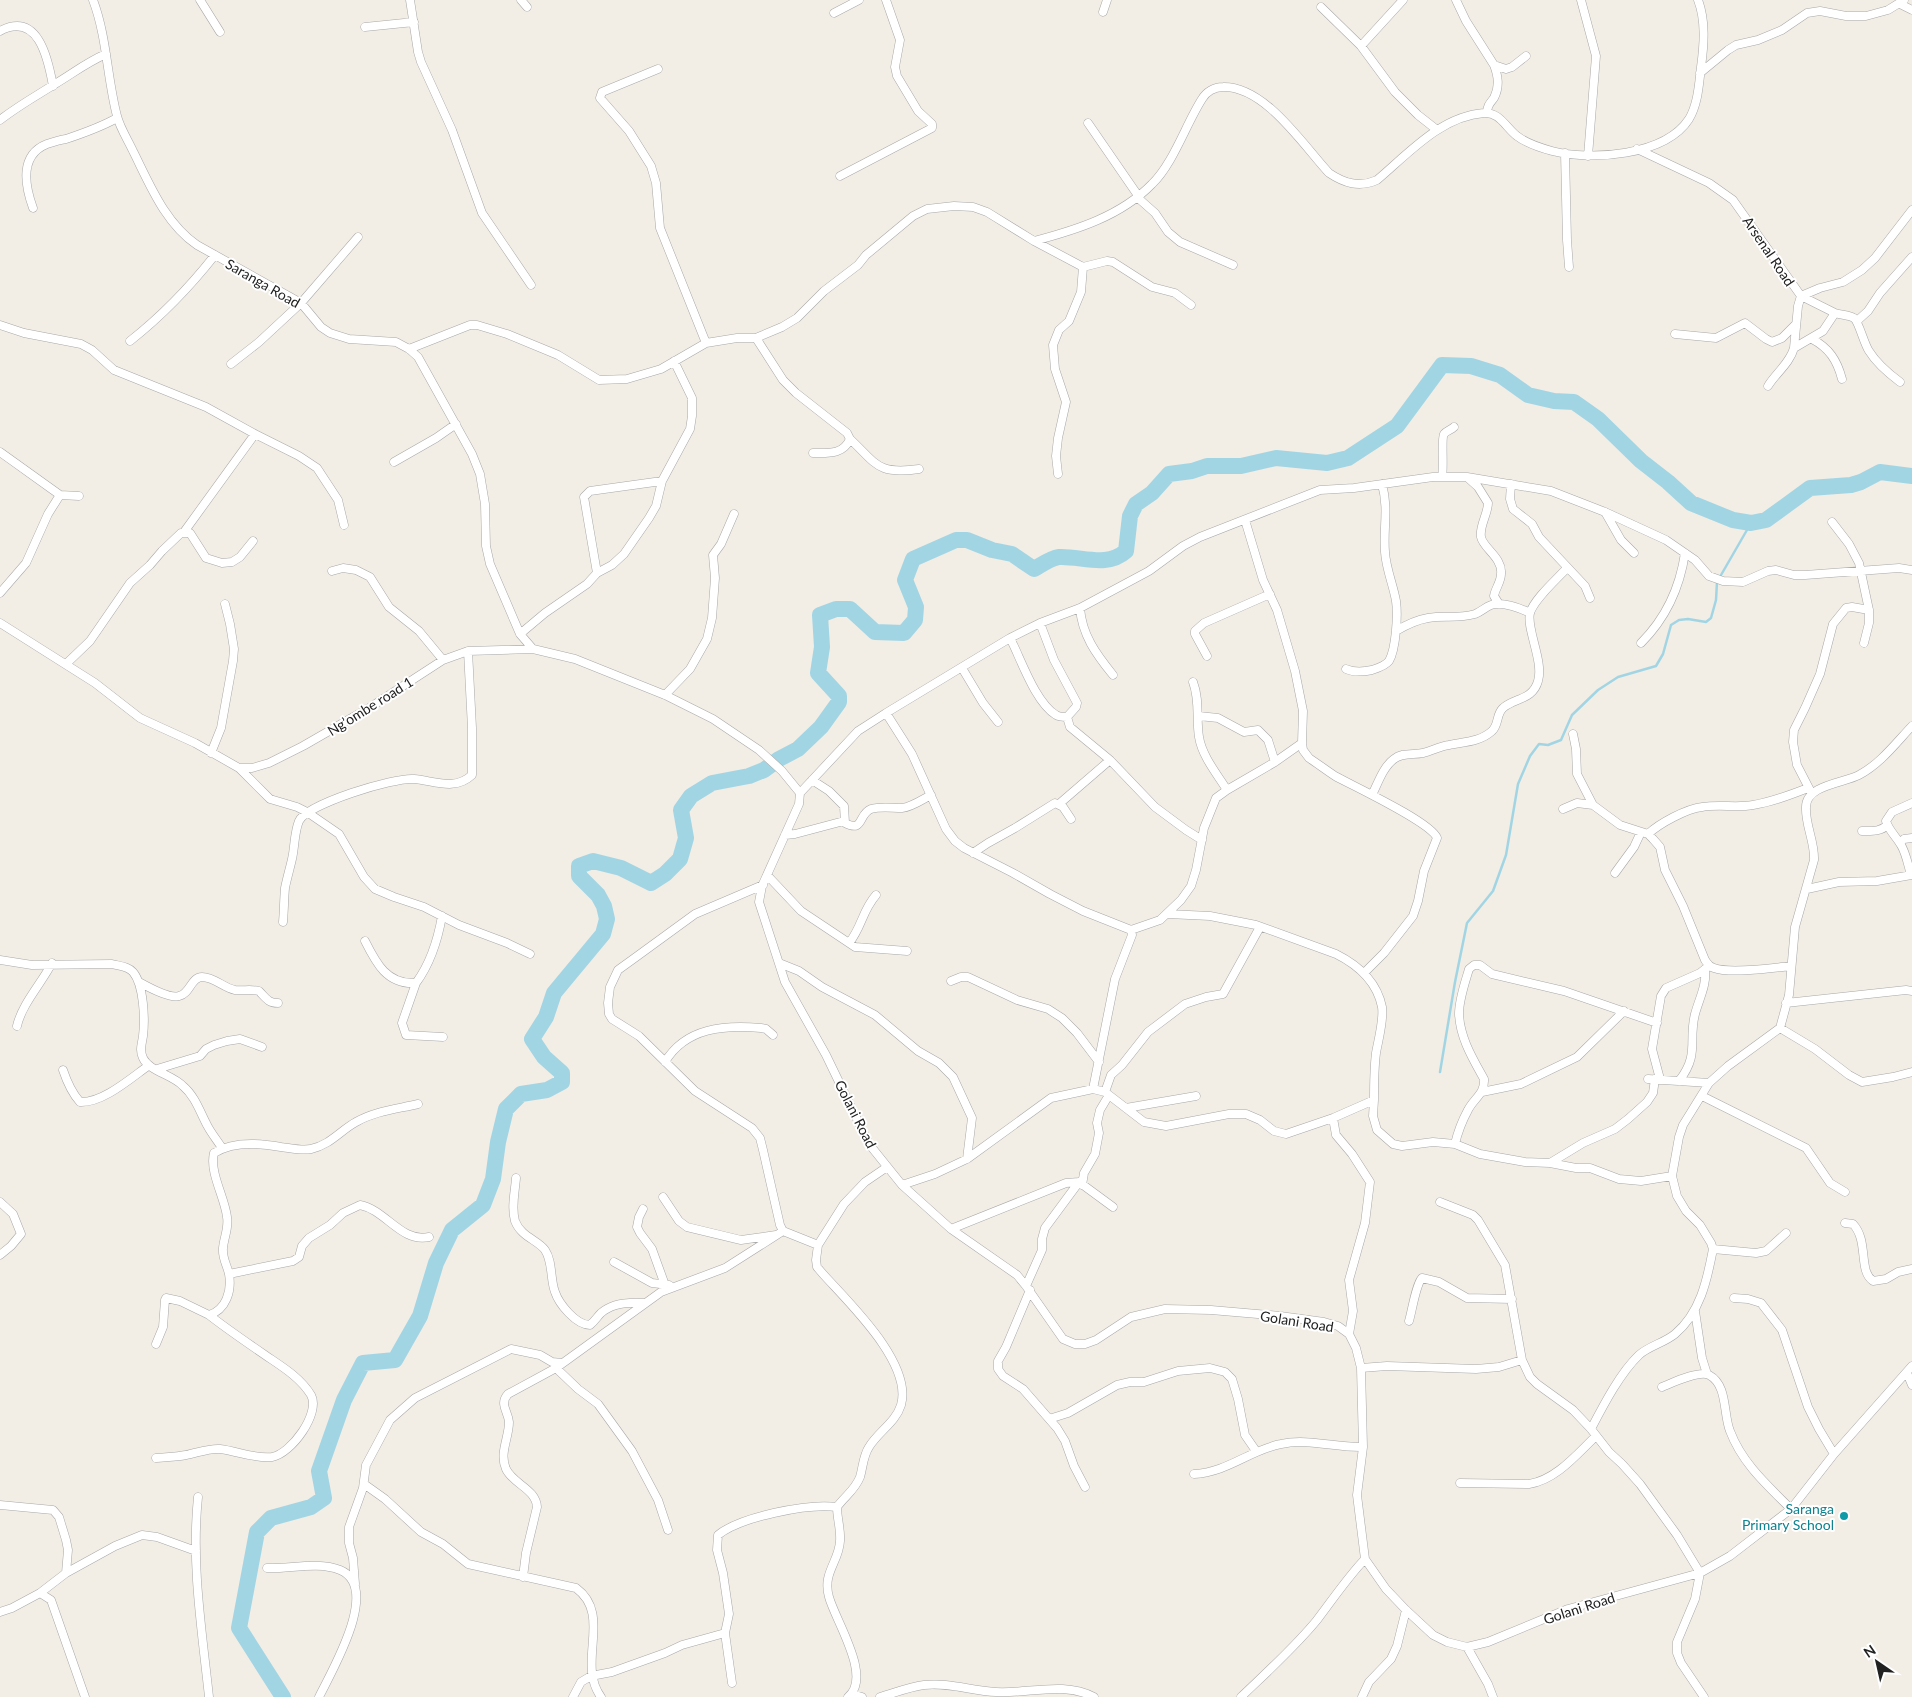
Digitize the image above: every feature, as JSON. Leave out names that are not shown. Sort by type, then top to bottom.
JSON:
[{"type":"street","name":"Saranga Road","points":[[93,0],[101,24],[117,118],[146,178],[174,225],[183,236],[301,303],[321,327],[330,333],[349,339],[396,342],[410,349]]},
{"type":"street","points":[[200,0],[220,32]]},
{"type":"street","points":[[410,0],[421,62],[452,130],[482,213],[531,285]]},
{"type":"street","points":[[521,0],[527,7]]},
{"type":"street","points":[[834,13],[859,0]]},
{"type":"street","points":[[840,176],[932,128],[932,124],[918,111],[897,76],[895,67],[900,40],[886,0]]},
{"type":"street","points":[[1103,12],[1107,0]]},
{"type":"street","points":[[1361,46],[1403,0]]},
{"type":"street","points":[[1456,0],[1466,21],[1494,65],[1498,86],[1488,105],[1487,113]]},
{"type":"street","points":[[1581,0],[1596,56],[1588,156]]},
{"type":"street","points":[[1034,241],[1069,232],[1110,213],[1138,197],[1154,183],[1203,97],[1213,89],[1220,87],[1244,90],[1262,101],[1275,112],[1329,173],[1350,184],[1369,184],[1377,180],[1437,130],[1466,116],[1487,113],[1499,118],[1518,137],[1545,149],[1588,156],[1612,154],[1662,142],[1680,130],[1694,108],[1704,34],[1702,10],[1698,0]]},
{"type":"street","points":[[1700,73],[1736,45],[1758,40],[1782,30],[1813,11],[1846,16],[1866,16],[1888,10],[1902,2],[1912,10]]},
{"type":"street","points":[[1321,7],[1361,46],[1395,92],[1418,115],[1437,130]]},
{"type":"street","points":[[365,27],[414,22]]},
{"type":"street","points":[[0,32],[17,25],[26,27],[32,33],[43,47],[48,60],[53,86]]},
{"type":"street","points":[[0,120],[30,98],[53,86],[90,61],[106,54]]},
{"type":"street","points":[[1494,65],[1502,69],[1512,67],[1526,56]]},
{"type":"street","points":[[658,69],[602,92],[600,95],[605,105],[629,131],[651,166],[656,183],[660,228],[706,343]]},
{"type":"street","points":[[33,208],[26,182],[27,164],[37,149],[46,144],[100,127],[117,118]]},
{"type":"street","points":[[1088,123],[1138,197],[1155,213],[1173,238],[1233,264]]},
{"type":"street","name":"Arsenal Road","points":[[1638,149],[1709,184],[1733,200],[1801,296],[1820,288],[1843,282],[1862,270],[1874,258],[1912,210]]},
{"type":"street","points":[[1565,152],[1566,240],[1569,267]]},
{"type":"street","points":[[533,649],[520,634],[490,564],[486,546],[486,504],[480,474],[472,454],[426,369],[410,349],[477,325],[507,334],[558,355],[599,380],[626,379],[661,369],[706,343],[737,338],[756,338],[782,327],[796,318],[824,290],[858,265],[873,249],[913,216],[927,209],[954,206],[972,207],[986,212],[1034,241],[1083,266],[1107,260],[1113,262],[1152,287],[1174,293],[1191,305]]},
{"type":"street","points":[[231,364],[259,342],[301,303],[358,237]]},
{"type":"street","points":[[130,341],[160,318],[190,286],[215,255]]},
{"type":"street","points":[[1857,321],[1868,311],[1880,293],[1912,257]]},
{"type":"street","points":[[1058,474],[1056,456],[1058,438],[1066,402],[1055,369],[1053,345],[1059,330],[1069,320],[1081,292],[1083,266]]},
{"type":"street","points":[[1768,386],[1774,376],[1792,357],[1801,296],[1835,313],[1850,316],[1857,321],[1870,352],[1879,365],[1900,382]]},
{"type":"street","points":[[1794,348],[1824,331],[1835,313]]},
{"type":"street","points":[[1675,334],[1716,338],[1745,323],[1772,342],[1782,338],[1796,324]]},
{"type":"street","points":[[0,325],[24,333],[81,344],[92,350],[114,370],[206,407],[299,456],[317,468],[338,500],[344,525]]},
{"type":"street","points":[[756,338],[783,380],[796,393],[847,433],[850,439],[874,464],[899,472],[919,469]]},
{"type":"street","points":[[1812,339],[1823,345],[1835,360],[1842,379]]},
{"type":"street","points":[[520,634],[624,554],[656,506],[662,481],[687,436],[692,416],[693,404],[690,392],[674,361]]},
{"type":"street","points":[[394,462],[456,424]]},
{"type":"street","points":[[1442,477],[1444,460],[1442,439],[1443,435],[1454,427]]},
{"type":"street","points":[[66,664],[90,641],[130,582],[150,565],[173,538],[184,532],[255,434]]},
{"type":"street","points":[[813,453],[830,454],[840,451],[847,445],[850,439]]},
{"type":"street","points":[[0,452],[60,495],[79,496]]},
{"type":"street","points":[[800,793],[858,731],[1010,638],[1040,623],[1080,608],[1149,571],[1183,546],[1200,537],[1320,490],[1354,488],[1442,477],[1467,477],[1551,491],[1605,512],[1666,540],[1695,560],[1709,576],[1729,582],[1743,582],[1768,571],[1776,570],[1794,575],[1805,575],[1899,568],[1912,570]]},
{"type":"street","points":[[1467,477],[1478,488],[1488,503],[1481,540],[1496,556],[1502,574],[1494,596],[1498,604]]},
{"type":"street","points":[[598,573],[584,497],[590,491],[662,481]]},
{"type":"street","points":[[1346,669],[1353,672],[1363,672],[1385,665],[1389,660],[1396,631],[1396,602],[1385,551],[1386,497],[1382,484]]},
{"type":"street","points":[[1511,484],[1510,499],[1513,509],[1532,524],[1539,537],[1582,583],[1590,598]]},
{"type":"street","points":[[0,593],[26,563],[48,514],[60,495]]},
{"type":"street","points":[[1605,512],[1621,540],[1634,553]]},
{"type":"street","points":[[665,696],[690,669],[707,640],[712,618],[715,578],[713,555],[721,544],[734,514]]},
{"type":"street","points":[[1245,520],[1256,560],[1277,610],[1294,671],[1303,711],[1302,743],[1304,750],[1309,758],[1335,776],[1372,795],[1431,830],[1437,838],[1424,871],[1413,916],[1384,953],[1364,973]]},
{"type":"street","points":[[1832,522],[1857,557],[1869,610],[1869,623],[1864,643]]},
{"type":"street","points":[[184,532],[192,535],[206,558],[222,563],[232,562],[240,557],[252,542]]},
{"type":"street","points":[[1641,643],[1656,627],[1679,583],[1685,554]]},
{"type":"street","points":[[332,571],[343,568],[356,570],[370,576],[389,607],[419,631],[443,660]]},
{"type":"street","points":[[1372,795],[1386,768],[1394,759],[1479,738],[1492,731],[1503,708],[1529,694],[1538,681],[1539,669],[1530,613],[1537,601],[1566,568]]},
{"type":"street","points":[[1207,656],[1196,634],[1197,628],[1204,623],[1270,594]]},
{"type":"street","points":[[211,753],[220,728],[233,661],[234,649],[224,604]]},
{"type":"street","points":[[1396,631],[1408,624],[1430,618],[1456,618],[1478,613],[1490,605],[1498,604],[1522,609],[1530,613]]},
{"type":"street","points":[[1460,1483],[1540,1483],[1555,1473],[1593,1432],[1617,1384],[1638,1356],[1648,1348],[1674,1334],[1695,1312],[1709,1271],[1713,1249],[1700,1225],[1686,1211],[1677,1196],[1672,1176],[1683,1125],[1709,1083],[1728,1066],[1780,1028],[1791,980],[1795,927],[1814,860],[1814,850],[1805,806],[1810,791],[1797,765],[1794,754],[1794,730],[1806,708],[1820,674],[1832,624],[1846,608],[1852,607],[1869,610]]},
{"type":"street","points":[[1080,608],[1085,634],[1113,674]]},
{"type":"street","points":[[0,623],[96,683],[140,718],[195,743],[239,768],[270,799],[297,807],[340,834],[364,877],[375,888],[394,897],[424,907],[459,925],[500,940],[530,954]]},
{"type":"street","points":[[1010,638],[1019,654],[1025,672],[1039,696],[1054,714],[1059,717],[1067,717],[1076,707],[1077,703],[1054,660],[1040,623]]},
{"type":"street","name":"Ng’ombe road 1","points":[[239,768],[252,768],[269,763],[303,746],[368,708],[443,660],[468,651],[533,649],[575,659],[665,696],[713,719],[759,750],[782,771],[800,793]]},
{"type":"street","points":[[283,922],[285,888],[292,859],[295,834],[300,820],[307,812],[358,790],[381,784],[412,778],[448,785],[466,780],[472,775],[472,728],[468,651]]},
{"type":"street","points":[[962,668],[983,703],[998,722]]},
{"type":"street","points":[[1193,682],[1199,716],[1198,736],[1203,751],[1227,790]]},
{"type":"street","points":[[886,713],[912,754],[946,829],[955,841],[973,853],[1083,910],[1131,930],[1160,920],[1168,914],[1191,886],[1210,809],[1216,798],[1302,743]]},
{"type":"street","points":[[1199,716],[1218,718],[1244,732],[1258,730],[1268,740],[1275,762]]},
{"type":"street","points":[[1067,717],[1070,727],[1110,760],[1155,807],[1202,840]]},
{"type":"street","points":[[1614,873],[1644,833],[1659,824],[1695,808],[1704,806],[1751,806],[1810,791],[1871,769],[1912,726]]},
{"type":"street","points":[[1573,734],[1577,774],[1593,804],[1620,825],[1644,833],[1660,847],[1666,870],[1705,960],[1707,968],[1706,978],[1694,1016],[1692,1058],[1679,1081]]},
{"type":"street","points":[[973,853],[1049,806],[1055,803],[1059,804],[1110,760]]},
{"type":"street","points":[[812,780],[829,791],[844,806],[844,821]]},
{"type":"street","name":"Golani Road","points":[[800,793],[799,804],[763,884],[759,902],[785,982],[826,1055],[869,1144],[902,1185],[952,1230],[1017,1276],[1028,1288],[1063,1339],[1075,1344],[1085,1344],[1096,1340],[1131,1317],[1165,1310],[1211,1310],[1280,1316],[1324,1322],[1338,1326],[1349,1334],[1356,1348],[1361,1368],[1362,1447],[1357,1494],[1366,1559],[1386,1589],[1433,1635],[1447,1642],[1466,1647],[1488,1642],[1568,1609],[1700,1573],[1730,1556],[1791,1509],[1834,1454],[1909,1370]]},
{"type":"street","points":[[785,835],[844,821],[855,826],[860,823],[872,808],[904,808],[931,795]]},
{"type":"street","points":[[1563,809],[1577,803],[1593,804]]},
{"type":"street","points":[[1807,889],[1839,882],[1877,881],[1911,875],[1900,842],[1887,825],[1887,818],[1892,812],[1912,803]]},
{"type":"street","points":[[1059,804],[1071,819]]},
{"type":"street","points":[[1862,831],[1877,831],[1884,829],[1887,825]]},
{"type":"street","points":[[1900,842],[1904,839],[1912,838]]},
{"type":"street","points":[[767,875],[801,911],[855,947],[907,951]]},
{"type":"street","points":[[763,884],[695,914],[618,970],[610,987],[609,1014],[612,1019],[639,1036],[695,1091],[752,1128],[760,1138],[781,1233]]},
{"type":"street","points":[[849,943],[857,933],[867,906],[876,896]]},
{"type":"street","points":[[1168,914],[1210,916],[1256,925],[1336,954],[1348,960],[1364,973],[1378,994],[1382,1009],[1374,1073],[1372,1116],[1377,1130],[1393,1144],[1402,1146],[1433,1142],[1455,1144],[1480,1154],[1525,1162],[1590,1168],[1619,1179],[1642,1181],[1672,1176]]},
{"type":"street","points":[[442,916],[439,933],[424,972],[416,983],[402,1023],[406,1035],[443,1037]]},
{"type":"street","points":[[1085,1486],[1074,1466],[1065,1441],[1049,1418],[1023,1389],[1003,1376],[998,1369],[998,1361],[1006,1348],[1042,1250],[1045,1228],[1081,1183],[1084,1173],[1095,1154],[1099,1133],[1097,1123],[1111,1075],[1122,1065],[1148,1032],[1186,1004],[1206,997],[1223,994],[1260,927]]},
{"type":"street","points":[[1093,1089],[1115,979],[1132,935],[1131,930]]},
{"type":"street","points":[[365,941],[380,969],[406,984],[416,983]]},
{"type":"street","points":[[0,960],[32,965],[52,963],[112,964],[132,971],[139,982],[144,1024],[140,1052],[148,1066],[157,1069],[183,1085],[194,1098],[208,1127],[222,1148]]},
{"type":"street","points":[[17,1026],[20,1015],[52,963]]},
{"type":"street","points":[[779,963],[799,971],[822,987],[875,1015],[918,1051],[939,1063],[953,1077],[972,1118],[967,1159]]},
{"type":"street","points":[[1455,1144],[1469,1107],[1482,1092],[1484,1079],[1462,1034],[1459,1014],[1469,968],[1474,965],[1480,965],[1492,974],[1564,991],[1657,1023]]},
{"type":"street","points":[[1550,1163],[1583,1142],[1615,1129],[1641,1109],[1653,1093],[1653,1037],[1661,996],[1666,988],[1707,968],[1736,970],[1791,966]]},
{"type":"street","points":[[139,982],[153,989],[174,996],[180,996],[188,990],[195,980],[200,977],[207,978],[235,990],[259,991],[267,1001],[278,1003]]},
{"type":"street","points":[[951,981],[968,977],[1017,1000],[1048,1009],[1062,1018],[1077,1032],[1098,1062]]},
{"type":"street","points":[[1786,1003],[1906,990],[1912,991]]},
{"type":"street","points":[[1482,1092],[1521,1084],[1577,1057],[1624,1011]]},
{"type":"street","points":[[666,1062],[672,1051],[697,1034],[709,1030],[729,1027],[766,1029],[773,1035]]},
{"type":"street","points":[[1780,1028],[1815,1049],[1841,1070],[1862,1082],[1886,1079],[1912,1072]]},
{"type":"street","points":[[157,1069],[200,1056],[214,1044],[227,1041],[240,1039],[262,1047]]},
{"type":"street","points":[[63,1070],[68,1086],[80,1102],[88,1102],[112,1091],[148,1066]]},
{"type":"street","points":[[1654,1079],[1709,1083]]},
{"type":"street","points":[[902,1185],[943,1171],[967,1159],[1051,1098],[1093,1089],[1107,1094],[1144,1122],[1166,1126],[1229,1114],[1246,1114],[1260,1120],[1274,1131],[1286,1134],[1333,1118],[1374,1100]]},
{"type":"street","points":[[1126,1108],[1196,1096]]},
{"type":"street","points":[[1702,1096],[1806,1148],[1830,1182],[1845,1192]]},
{"type":"street","points":[[209,1316],[218,1312],[226,1302],[230,1288],[223,1248],[228,1224],[212,1159],[214,1153],[222,1148],[262,1144],[310,1150],[324,1145],[369,1115],[418,1104]]},
{"type":"street","points":[[1333,1118],[1338,1139],[1352,1154],[1370,1182],[1365,1223],[1349,1280],[1353,1311],[1349,1334]]},
{"type":"street","points":[[862,1697],[850,1695],[856,1681],[856,1666],[829,1598],[827,1586],[828,1573],[840,1542],[837,1507],[852,1491],[860,1476],[868,1448],[894,1418],[901,1405],[902,1392],[896,1367],[888,1351],[868,1325],[817,1267],[816,1260],[818,1245],[844,1204],[865,1182],[887,1167]]},
{"type":"street","points":[[516,1178],[513,1211],[516,1223],[527,1237],[545,1249],[549,1259],[555,1292],[572,1316],[590,1325],[603,1312],[612,1307],[630,1302],[644,1303]]},
{"type":"street","points":[[952,1230],[1061,1185],[1081,1183],[1113,1207]]},
{"type":"street","points":[[663,1197],[679,1221],[687,1227],[741,1240],[781,1233],[818,1245]]},
{"type":"street","points":[[0,1202],[13,1214],[21,1234],[12,1246],[0,1255]]},
{"type":"street","points":[[1440,1202],[1473,1215],[1478,1220],[1505,1265],[1522,1360],[1530,1377],[1537,1384],[1567,1404],[1640,1484],[1659,1508],[1700,1573],[1695,1600],[1677,1642],[1677,1653],[1704,1697]]},
{"type":"street","points":[[229,1274],[293,1261],[299,1257],[302,1246],[308,1238],[330,1225],[343,1213],[360,1206],[376,1210],[405,1233],[419,1239],[429,1237]]},
{"type":"street","points":[[643,1208],[637,1227],[652,1249],[665,1285]]},
{"type":"street","points":[[1845,1223],[1854,1224],[1859,1230],[1865,1253],[1865,1270],[1867,1276],[1873,1281],[1886,1279],[1898,1272],[1912,1269]]},
{"type":"street","points":[[1713,1249],[1756,1253],[1766,1251],[1786,1232]]},
{"type":"street","points":[[523,1577],[526,1553],[537,1507],[536,1501],[507,1470],[504,1462],[503,1450],[509,1421],[503,1404],[504,1398],[559,1366],[661,1292],[725,1268],[781,1233]]},
{"type":"street","points":[[614,1262],[652,1283],[675,1286]]},
{"type":"street","points":[[1409,1321],[1415,1300],[1417,1283],[1422,1278],[1439,1282],[1467,1298],[1512,1300]]},
{"type":"street","points":[[156,1344],[163,1327],[166,1298],[180,1301],[209,1316],[282,1366],[299,1381],[311,1396],[313,1402],[307,1424],[296,1442],[282,1453],[273,1457],[245,1455],[219,1449],[156,1458]]},
{"type":"street","points":[[1734,1298],[1748,1299],[1761,1303],[1782,1330],[1808,1407],[1818,1429],[1834,1454]]},
{"type":"street","points":[[1695,1312],[1702,1358],[1707,1374]]},
{"type":"street","points":[[319,1697],[342,1653],[349,1633],[357,1593],[353,1558],[349,1543],[349,1527],[364,1484],[366,1465],[384,1429],[390,1420],[415,1398],[493,1360],[511,1349],[540,1355],[559,1366],[578,1389],[598,1404],[632,1451],[658,1500],[668,1530]]},
{"type":"street","points":[[1361,1368],[1387,1366],[1476,1369],[1499,1367],[1522,1360]]},
{"type":"street","points":[[1049,1418],[1068,1413],[1117,1386],[1130,1382],[1144,1382],[1178,1371],[1210,1368],[1225,1372],[1232,1379],[1245,1435],[1256,1451]]},
{"type":"street","points":[[1909,1370],[1912,1385]]},
{"type":"street","points":[[1662,1387],[1697,1374],[1707,1374],[1714,1379],[1719,1386],[1729,1428],[1744,1458],[1791,1509]]},
{"type":"street","points":[[1194,1474],[1217,1470],[1239,1462],[1256,1451],[1282,1444],[1302,1442],[1362,1447]]},
{"type":"street","points":[[364,1484],[386,1499],[421,1532],[443,1544],[468,1564],[576,1588],[586,1595],[592,1606],[594,1618],[591,1676],[601,1697]]},
{"type":"street","points":[[198,1498],[197,1602],[209,1697]]},
{"type":"street","points":[[0,1505],[53,1510],[59,1517],[66,1540],[66,1573]]},
{"type":"street","points":[[732,1683],[725,1633],[729,1614],[723,1573],[717,1550],[718,1535],[725,1529],[741,1523],[777,1513],[825,1505],[837,1507]]},
{"type":"street","points":[[0,1612],[12,1608],[40,1593],[66,1573],[115,1546],[142,1534],[157,1537],[196,1551]]},
{"type":"street","points":[[1241,1697],[1292,1648],[1318,1619],[1349,1576],[1366,1559]]},
{"type":"street","points":[[267,1568],[300,1566],[340,1570],[349,1576],[355,1584]]},
{"type":"street","points":[[40,1593],[51,1600],[84,1697]]},
{"type":"street","points":[[1362,1697],[1369,1682],[1391,1659],[1406,1610]]},
{"type":"street","points":[[573,1697],[581,1682],[591,1676],[612,1672],[682,1645],[725,1633]]},
{"type":"street","points":[[1466,1647],[1488,1684],[1493,1697]]},
{"type":"street","points":[[880,1697],[924,1685],[948,1685],[971,1690],[999,1692],[1047,1688],[1071,1690],[1094,1697]]},
{"type":"waterway","points":[[283,1697],[239,1628],[257,1532],[271,1518],[311,1507],[324,1498],[319,1471],[344,1400],[363,1363],[395,1360],[420,1316],[436,1263],[452,1230],[483,1205],[493,1179],[498,1142],[506,1109],[521,1094],[547,1090],[562,1082],[562,1073],[544,1057],[532,1039],[546,1017],[554,993],[603,934],[607,919],[604,906],[598,895],[579,876],[579,866],[593,861],[621,868],[651,883],[665,874],[680,859],[686,838],[681,810],[691,796],[712,783],[749,776],[764,770],[798,749],[821,727],[839,702],[839,696],[818,673],[822,647],[820,615],[836,609],[850,609],[875,632],[904,633],[915,620],[916,607],[905,580],[913,559],[956,540],[967,540],[992,550],[1012,554],[1034,569],[1049,560],[1059,557],[1103,560],[1119,556],[1126,551],[1130,516],[1136,504],[1152,493],[1169,474],[1192,471],[1207,466],[1241,466],[1276,458],[1327,463],[1348,458],[1397,426],[1442,365],[1471,366],[1500,375],[1528,395],[1554,401],[1574,402],[1598,419],[1641,461],[1691,503],[1733,520],[1751,523],[1766,520],[1810,488],[1851,485],[1880,472],[1912,476]]},
{"type":"waterway","points":[[1440,1072],[1467,923],[1493,891],[1506,855],[1518,784],[1530,756],[1539,744],[1548,745],[1561,740],[1572,715],[1598,690],[1618,677],[1656,666],[1663,654],[1671,625],[1679,620],[1688,619],[1706,622],[1711,618],[1716,600],[1717,582],[1751,523]]},
{"type":"place","name":"Saranga Primary School","points":[[1844,1516]]}]
